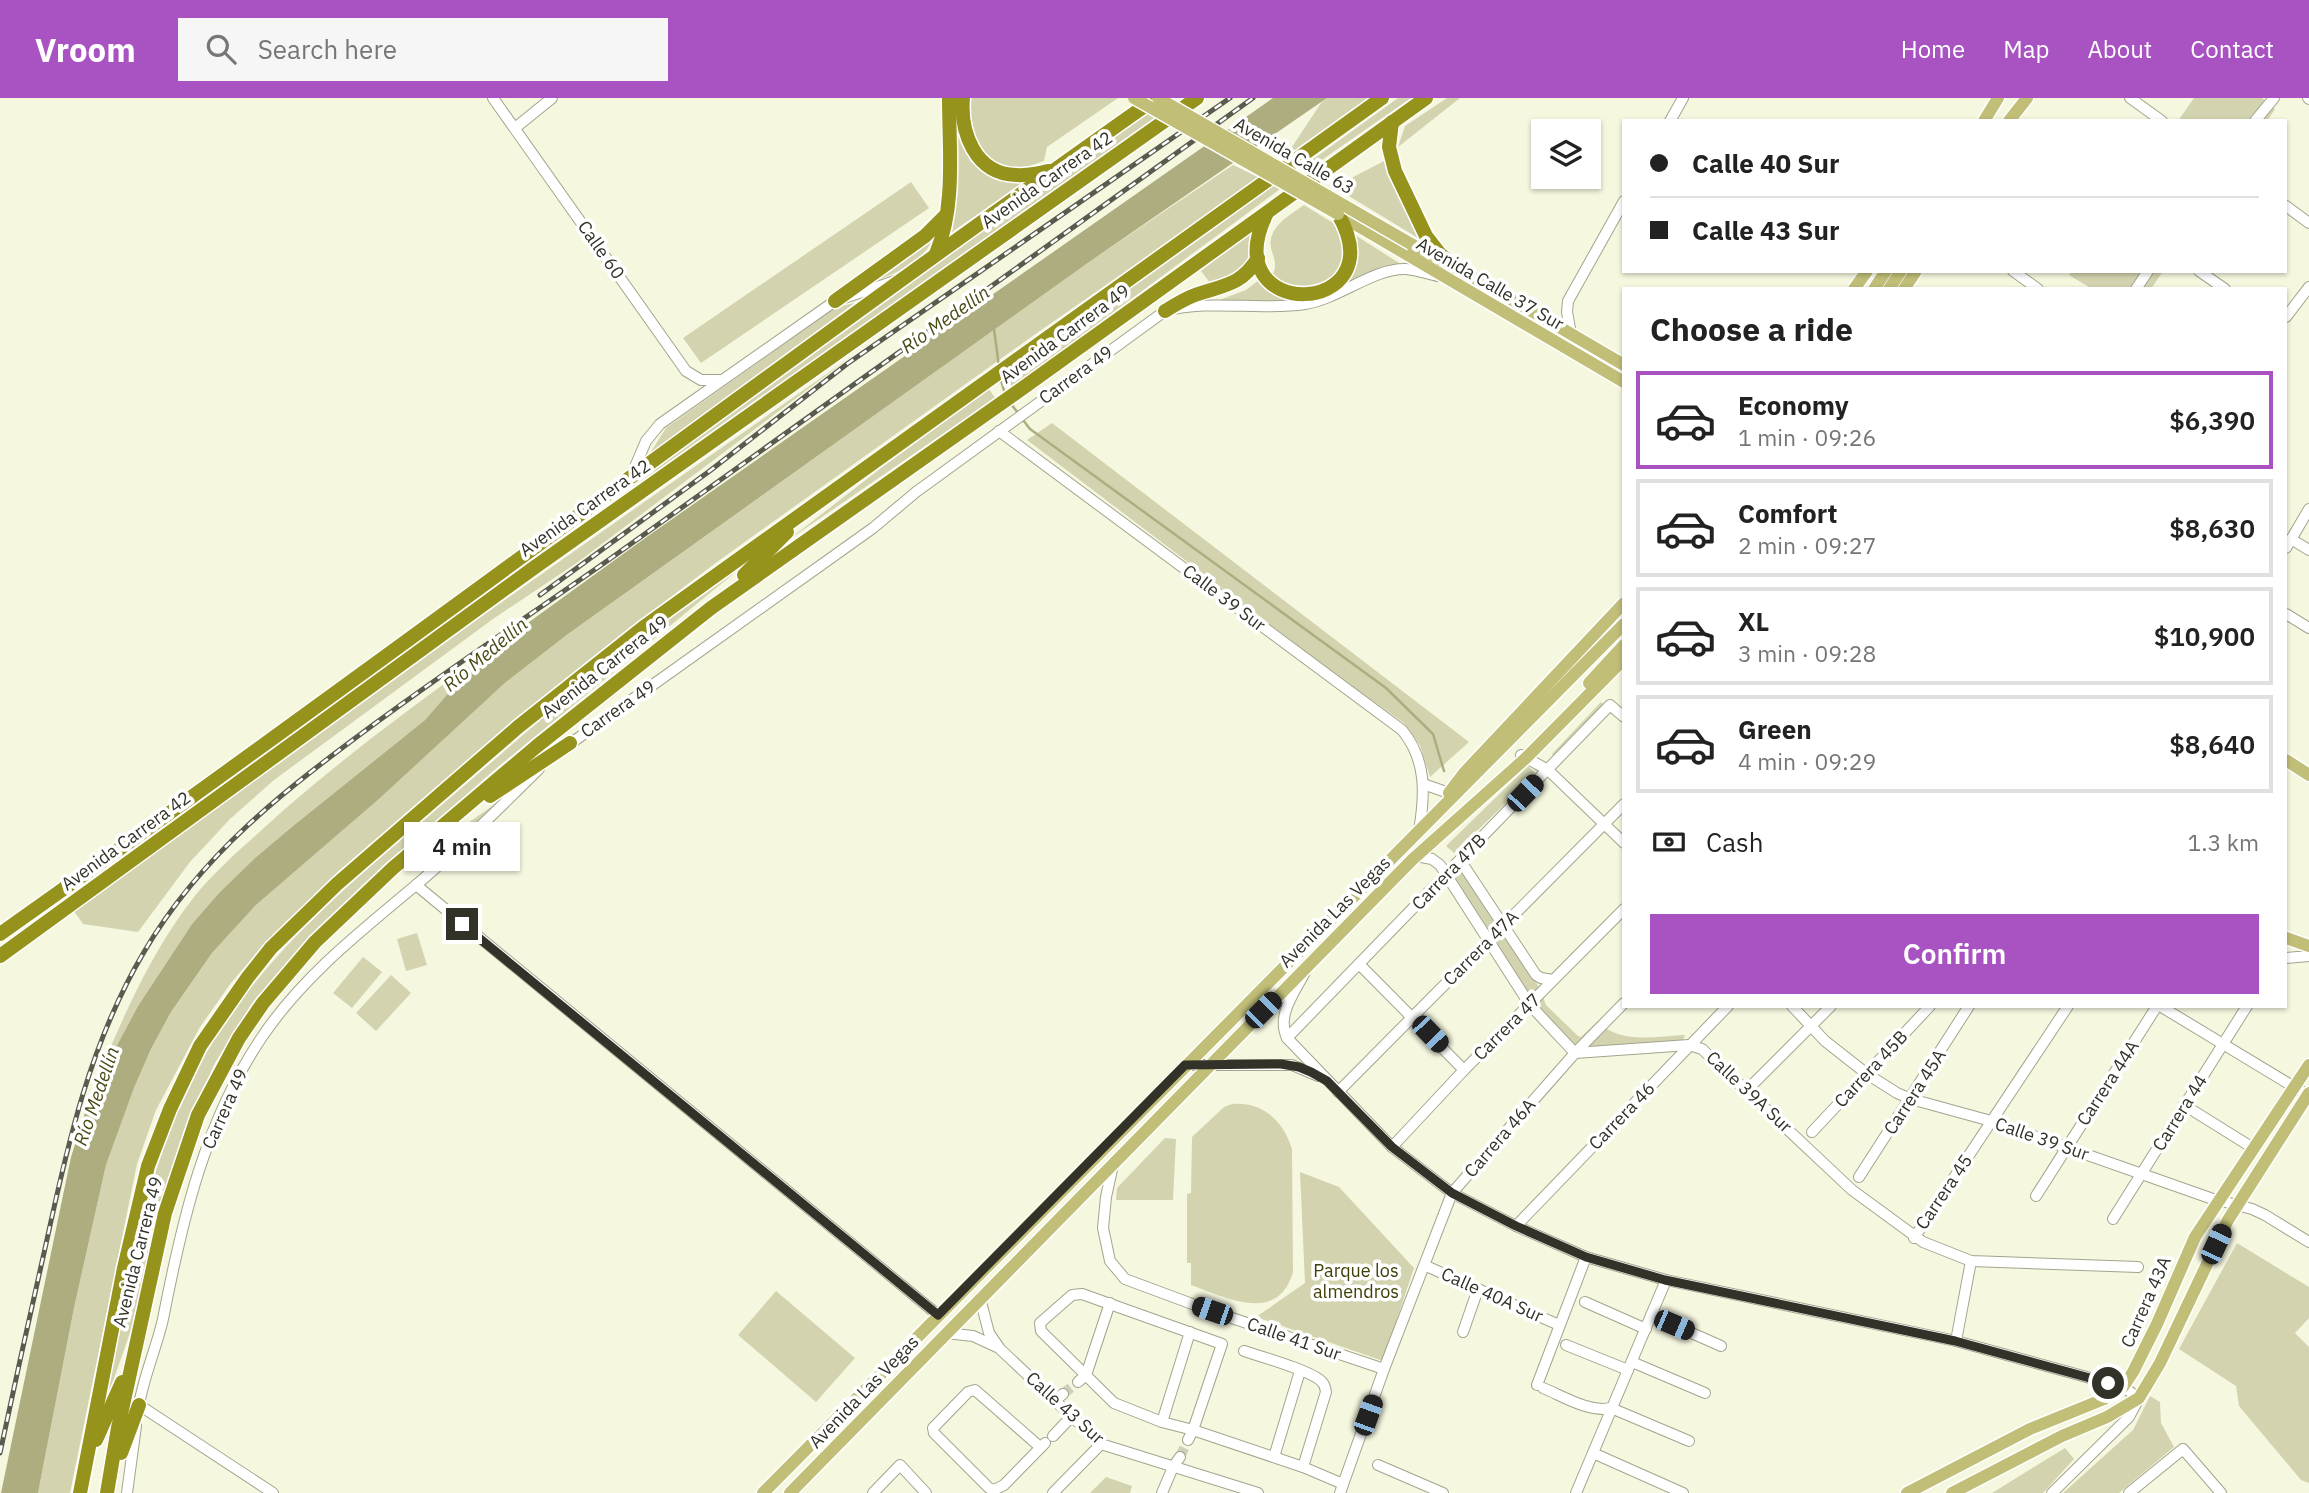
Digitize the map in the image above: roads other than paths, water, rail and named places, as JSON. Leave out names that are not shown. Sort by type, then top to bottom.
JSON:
[{"type":"highway","points":[[936,254],[948,212],[948,98]]},
{"type":"highway","points":[[963,98],[962,114],[967,140],[972,150],[987,164],[1003,173],[1014,175],[1054,171]]},
{"type":"highway","name":"Avenida Carrera 42","points":[[0,934],[133,841],[936,254],[1157,98]]},
{"type":"highway","name":"Avenida Carrera 42","points":[[0,956],[568,543],[1196,98]]},
{"type":"highway","name":"Avenida Carrera 49","points":[[80,1493],[127,1255],[148,1166],[170,1108],[200,1046],[248,976],[299,919],[546,704],[644,627],[1382,98]]},
{"type":"highway","name":"Avenida Carrera 49","points":[[108,1488],[133,1356],[165,1213],[198,1115],[239,1038],[263,1003],[315,942],[393,869],[537,746],[711,608],[1426,98]]},
{"type":"highway","points":[[1392,122],[1389,147],[1395,171],[1426,236],[1440,254],[1458,268]]},
{"type":"highway","points":[[1268,209],[1258,232],[1258,258],[1266,277],[1274,286],[1284,292],[1303,295],[1325,291],[1337,284],[1348,265],[1348,237],[1338,214]]},
{"type":"highway","points":[[835,301],[925,236],[948,212]]},
{"type":"highway","points":[[1165,311],[1187,298],[1244,277],[1258,258]]},
{"type":"highway","points":[[711,608],[817,503]]},
{"type":"highway","points":[[367,669],[416,654]]},
{"type":"highway","points":[[442,827],[570,743]]},
{"type":"highway","points":[[86,1464],[133,1356]]},
{"type":"highway","points":[[108,1488],[139,1405]]},
{"type":"main road","name":"Avenida Calle 63","points":[[1134,98],[1338,214]]},
{"type":"main road","name":"Avenida Calle 63","points":[[1157,98],[1411,244]]},
{"type":"main road","points":[[2011,119],[2028,98]]},
{"type":"main road","points":[[2015,119],[2028,98]]},
{"type":"main road","points":[[1983,119],[1996,100]]},
{"type":"main road","name":"Avenida Calle 37 Sur","points":[[1338,214],[1622,381]]},
{"type":"main road","name":"Avenida Calle 37 Sur","points":[[1411,244],[1458,268],[1622,364]]},
{"type":"main road","name":"Avenida Las Vegas","points":[[1450,797],[1465,772],[1622,605]]},
{"type":"main road","name":"Avenida Las Vegas","points":[[763,1493],[1185,1065],[1419,834],[1450,797],[1622,626]]},
{"type":"main road","name":"Avenida Las Vegas","points":[[1523,756],[1622,647]]},
{"type":"main road","name":"Avenida Las Vegas","points":[[790,1493],[1416,856],[1622,661]]},
{"type":"main road","points":[[2287,761],[2309,775]]},
{"type":"main road","points":[[1450,797],[1447,813],[1453,823]]},
{"type":"main road","points":[[2287,938],[2309,946]]},
{"type":"main road","points":[[1231,1042],[1227,1038],[1228,1031],[1251,1000]]},
{"type":"main road","name":"Carrera 43A","points":[[2123,1387],[2157,1324],[2195,1237],[2309,1065]]},
{"type":"main road","points":[[1952,1493],[2063,1436],[2107,1418],[2138,1398],[2160,1363],[2228,1220],[2308,1095]]},
{"type":"main road","points":[[1907,1493],[2030,1429],[2104,1399],[2123,1387]]},
{"type":"street","name":"Calle 60","points":[[493,98],[686,371],[701,380],[722,380]]},
{"type":"street","points":[[515,128],[552,98]]},
{"type":"street","points":[[1671,119],[1683,98]]},
{"type":"street","points":[[2130,98],[2159,119]]},
{"type":"street","points":[[2257,119],[2274,98]]},
{"type":"street","points":[[1571,334],[1568,301],[1622,205]]},
{"type":"street","points":[[2287,207],[2309,223]]},
{"type":"street","name":"Carrera 49","points":[[127,1493],[139,1405],[161,1328],[189,1198],[237,1077],[262,1036],[318,969],[375,917],[416,885],[570,743],[873,528],[916,492],[1165,311],[1195,306],[1274,307],[1307,304],[1337,295],[1394,270],[1405,269],[1445,278]]},
{"type":"street","points":[[2016,273],[2035,287]]},
{"type":"street","points":[[2202,273],[2222,287]]},
{"type":"street","name":"Avenida Carrera 42","points":[[631,477],[652,432],[722,380],[835,301],[902,279]]},
{"type":"street","points":[[2287,316],[2309,287]]},
{"type":"street","name":"Calle 39 Sur","points":[[999,431],[1402,730],[1418,757],[1423,784],[1424,800],[1419,834]]},
{"type":"street","points":[[2309,509],[2288,543],[2309,550]]},
{"type":"street","points":[[2287,615],[2309,628]]},
{"type":"street","name":"Carrera 47B","points":[[1287,1038],[1610,705],[1622,715]]},
{"type":"street","points":[[1523,756],[1548,770],[1622,841]]},
{"type":"street","points":[[1423,784],[1450,797]]},
{"type":"street","name":"Carrera 47A","points":[[1338,1092],[1622,805]]},
{"type":"street","points":[[1416,856],[1436,861],[1530,1005],[1575,1053]]},
{"type":"street","points":[[1460,860],[1536,975],[1553,980]]},
{"type":"street","points":[[416,885],[938,1315]]},
{"type":"street","name":"Carrera 47","points":[[1392,1147],[1464,1070],[1622,911]]},
{"type":"street","points":[[2287,958],[2309,956]]},
{"type":"street","points":[[1311,962],[1286,1009],[1283,1022],[1287,1038],[1392,1147],[1452,1193],[1516,1226],[1586,1257],[1665,1280],[1955,1341],[2123,1387],[2138,1398],[2129,1417],[2052,1493]]},
{"type":"street","points":[[1359,964],[1464,1070]]},
{"type":"street","name":"Carrera 46A","points":[[1341,1488],[1452,1193],[1575,1053],[1622,1005]]},
{"type":"street","name":"Carrera 46","points":[[1516,1226],[1726,1008]]},
{"type":"street","name":"Calle 39 Sur","points":[[1795,1008],[1811,1027],[1867,1074],[1911,1099],[1991,1121],[2265,1215],[2309,1242]]},
{"type":"street","points":[[1747,1090],[1829,1008]]},
{"type":"street","name":"Carrera 45B","points":[[1812,1132],[1928,1008]]},
{"type":"street","name":"Carrera 45A","points":[[1859,1177],[1968,1008]]},
{"type":"street","name":"Carrera 45","points":[[1914,1238],[2067,1008]]},
{"type":"street","name":"Carrera 44A","points":[[2036,1196],[2158,1008]]},
{"type":"street","points":[[2162,1008],[2308,1095]]},
{"type":"street","name":"Carrera 44","points":[[2113,1219],[2246,1008]]},
{"type":"street","name":"Calle 39A Sur","points":[[1575,1053],[1689,1045],[1702,1049],[1852,1190],[1914,1238],[1971,1261],[2138,1267]]},
{"type":"street","points":[[1185,1065],[1292,1065],[1327,1081]]},
{"type":"street","points":[[2185,1105],[2253,1148]]},
{"type":"street","name":"Calle 41 Sur","points":[[1114,1161],[1103,1228],[1110,1261],[1125,1279],[1384,1369]]},
{"type":"street","points":[[1586,1257],[1559,1325],[1540,1386],[1593,1408],[1611,1408],[1689,1441]]},
{"type":"street","points":[[1955,1341],[1971,1261]]},
{"type":"street","name":"Calle 40A Sur","points":[[1426,1266],[1559,1325]]},
{"type":"street","points":[[1576,1493],[1665,1280]]},
{"type":"street","points":[[1463,1332],[1478,1289]]},
{"type":"street","points":[[1191,1435],[1222,1344],[1082,1294],[1072,1295],[1040,1323],[1041,1331],[1082,1378],[1114,1403],[1191,1435],[1303,1467],[1341,1488]]},
{"type":"street","points":[[980,1298],[989,1333],[1000,1349]]},
{"type":"street","points":[[1585,1302],[1646,1329]]},
{"type":"street","points":[[1082,1378],[1110,1303]]},
{"type":"street","points":[[1651,1315],[1721,1346]]},
{"type":"street","points":[[1162,1422],[1190,1332]]},
{"type":"street","points":[[946,1333],[973,1336],[1000,1349]]},
{"type":"street","points":[[1566,1345],[1705,1393]]},
{"type":"street","name":"Calle 43 Sur","points":[[1000,1349],[1101,1444],[1258,1493]]},
{"type":"street","points":[[1244,1351],[1300,1371],[1325,1384],[1326,1392],[1303,1467]]},
{"type":"street","points":[[1274,1457],[1300,1371]]},
{"type":"street","points":[[1046,1442],[975,1390],[968,1392],[933,1428],[934,1433],[994,1490],[1004,1485],[1071,1417]]},
{"type":"street","points":[[1054,1401],[1063,1394]]},
{"type":"street","points":[[139,1405],[273,1493]]},
{"type":"street","points":[[1054,1493],[1101,1444]]},
{"type":"street","points":[[2129,1493],[2183,1449],[2221,1493]]},
{"type":"street","points":[[1593,1453],[1684,1493]]},
{"type":"street","points":[[1162,1493],[1180,1457]]},
{"type":"street","points":[[873,1493],[900,1465],[926,1493]]},
{"type":"street","points":[[1378,1465],[1443,1493]]},
{"type":"water","name":"Río Medellín","points":[[1273,98],[1327,98],[1092,260],[568,634],[506,682],[379,799],[256,905],[212,953],[171,1012],[151,1049],[106,1165],[74,1308],[38,1493],[1,1493],[71,1157],[91,1094],[138,1006],[192,924],[219,893],[293,826],[425,720],[478,659],[648,536]]},
{"type":"waterway","points":[[994,329],[999,367]]},
{"type":"waterway","points":[[1000,377],[1005,394]]},
{"type":"waterway","points":[[1010,403],[1019,414]]},
{"type":"waterway","points":[[1023,420],[1030,429],[1386,688],[1433,734],[1444,771]]},
{"type":"tunnel","points":[[1063,1394],[1078,1382]]},
{"type":"tunnel","points":[[1180,1457],[1188,1440]]},
{"type":"railway","points":[[540,595],[711,470],[847,364],[1230,98]]},
{"type":"railway","points":[[0,1453],[63,1168],[95,1057],[125,986],[144,952],[167,916],[219,853],[310,772],[377,722],[607,561],[1253,98]]},
{"type":"park label","name":"Parque los almendros","points":[[1356,1281]]}]
